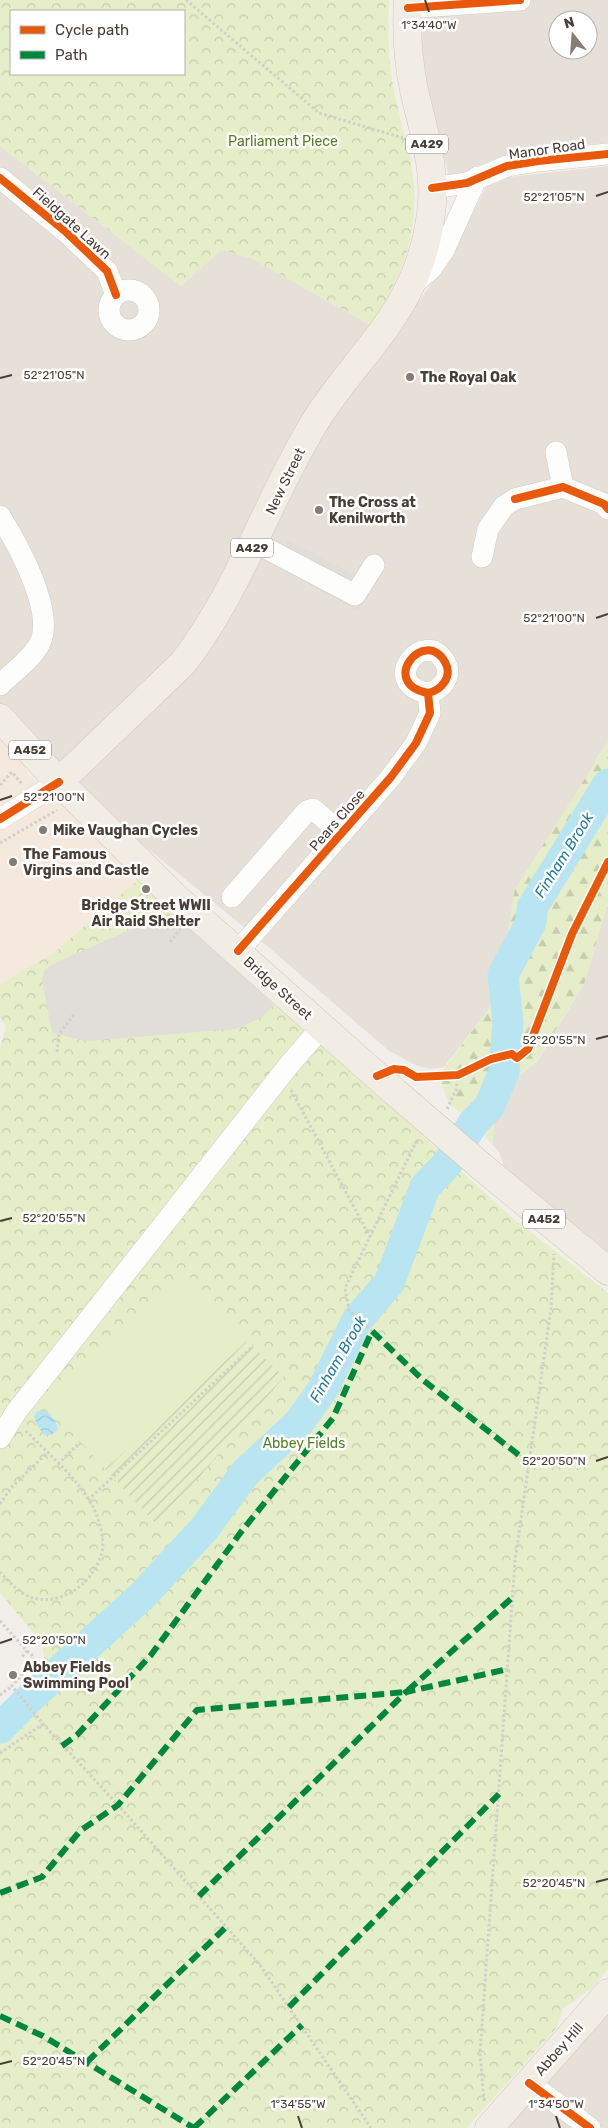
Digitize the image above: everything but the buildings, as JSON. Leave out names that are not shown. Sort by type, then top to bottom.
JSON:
[{"type":"main road","name":"A429","points":[[408,4],[411,74],[427,146],[432,188],[431,212],[427,234],[410,287]]},
{"type":"main road","name":"New Street","points":[[60,782],[183,663],[206,631],[254,542],[312,426],[336,390],[383,329],[410,287]]},
{"type":"main road","name":"A452","points":[[0,718],[60,782]]},
{"type":"main road","name":"Bridge Street","points":[[60,782],[174,896],[395,1092],[566,1238]]},
{"type":"main road","name":"A452","points":[[566,1238],[608,1271]]},
{"type":"main road","name":"Abbey Hill","points":[[489,2128],[608,1993]]},
{"type":"street","points":[[408,4],[520,0]]},
{"type":"street","name":"Manor Road","points":[[432,188],[467,183],[477,177],[487,175],[507,166],[538,160],[608,154]]},
{"type":"street","points":[[410,287],[431,269],[444,250],[477,177]]},
{"type":"street","name":"Fieldgate Lawn","points":[[0,178],[66,232],[107,271],[116,295]]},
{"type":"street","points":[[556,452],[563,487]]},
{"type":"street","points":[[482,557],[488,529],[504,506],[516,499],[563,487],[604,504],[608,509]]},
{"type":"street","points":[[0,516],[24,558],[33,580],[43,629],[41,642],[35,650],[0,685]]},
{"type":"street","points":[[254,542],[355,595],[374,565]]},
{"type":"street","name":"Pears Close","points":[[238,951],[391,777],[416,742],[430,713],[428,693]]},
{"type":"street","points":[[0,819],[60,782]]},
{"type":"street","points":[[232,897],[307,811],[312,809],[342,834]]},
{"type":"street","points":[[0,1438],[12,1418],[282,1073],[315,1035]]},
{"type":"street","points":[[529,2083],[590,2128]]},
{"type":"path","points":[[186,0],[319,113],[427,146]]},
{"type":"path","points":[[0,785],[12,772]]},
{"type":"path","points":[[0,843],[48,815]]},
{"type":"path","points":[[170,942],[183,926]]},
{"type":"path","points":[[57,1052],[59,1034],[75,1012]]},
{"type":"path","points":[[282,1073],[370,1237]]},
{"type":"path","points":[[450,1105],[456,1090],[458,1074]]},
{"type":"path","points":[[372,1331],[349,1310],[345,1288],[415,1144],[422,1138]]},
{"type":"path","points":[[484,2102],[480,2053],[515,1561],[551,1309],[554,1252],[566,1238]]},
{"type":"path","points":[[88,1500],[252,1346]]},
{"type":"path","points":[[0,1572],[26,1595],[33,1598],[55,1598],[68,1594],[81,1586],[91,1575],[97,1563],[102,1543],[99,1521],[88,1500],[58,1464],[12,1418]]},
{"type":"path","points":[[58,1464],[80,1442]]},
{"type":"path","points":[[0,1504],[11,1488],[47,1453]]},
{"type":"path","points":[[0,1621],[34,1657],[34,1661],[12,1686],[0,1696]]},
{"type":"path","points":[[22,1657],[27,1651]]},
{"type":"path","points":[[12,1686],[43,1724],[118,1805],[260,1965],[371,2128]]},
{"type":"path","points":[[0,1753],[43,1724]]},
{"type":"shaded area","points":[[417,0],[608,0],[608,143],[528,148],[493,160],[454,178],[449,177],[424,71]]},
{"type":"shaded area","points":[[0,146],[181,286],[221,250],[251,258],[372,326],[196,631],[64,772],[0,709]]},
{"type":"shaded area","points":[[608,166],[608,742],[597,758],[507,936],[495,981],[491,1006],[444,1067],[431,1069],[417,1066],[388,1050],[267,946],[136,839],[108,814],[75,777],[130,722],[314,445],[366,371],[447,263],[486,187],[509,177]]},
{"type":"shaded area","points":[[288,540],[355,575],[365,559],[384,569],[358,611],[297,577],[276,562]]},
{"type":"shaded area","points":[[0,730],[20,752],[29,776],[56,798],[141,877],[54,953],[0,984]]},
{"type":"shaded area","points":[[608,908],[608,1257],[505,1169],[499,1152],[492,1144],[496,1109],[513,1082],[538,1060],[584,984],[605,912]]},
{"type":"shaded area","points":[[156,918],[172,920],[193,930],[274,1005],[261,1018],[236,1029],[85,1041],[52,1033],[42,980],[44,971],[51,965]]},
{"type":"shaded area","points":[[608,2008],[608,2128],[506,2128]]},
{"type":"green space","name":"Parliament Piece","points":[[0,0],[389,0],[392,80],[413,176],[414,217],[404,262],[372,326],[251,258],[221,250],[181,286],[0,146]]},
{"type":"green space","points":[[608,742],[608,908],[605,912],[584,984],[537,1060],[513,1082],[496,1109],[492,1144],[474,1122],[450,1105],[438,1077],[491,1006],[495,981],[507,936],[515,889]]},
{"type":"green space","name":"Abbey Fields","points":[[141,877],[509,1215],[608,1293],[608,1969],[594,1986],[563,2009],[557,2027],[467,2128],[0,2128],[0,1707],[14,1698],[45,1664],[42,1643],[0,1593],[0,1048],[6,1026],[0,1017],[0,984],[54,953]]},
{"type":"green space","points":[[184,1271],[247,1341],[105,1469],[42,1399]]},
{"type":"green space","points":[[247,1341],[284,1377],[158,1526],[105,1469]]},
{"type":"water","points":[[37,1411],[47,1411],[55,1420],[58,1429],[52,1435],[44,1435],[37,1425],[34,1417]]},
{"type":"waterway","name":"Finham Brook","points":[[0,1728],[35,1693],[141,1597],[204,1529],[246,1472],[298,1424],[323,1389],[357,1320],[389,1283],[425,1187],[447,1164],[474,1122],[489,1107],[504,1072],[508,1023],[503,975],[531,922],[532,908],[608,784]]},
{"type":"marked path","points":[[62,1746],[77,1735],[151,1655],[241,1532],[333,1418],[372,1331],[423,1380],[529,1463]]},
{"type":"marked path","points":[[0,1893],[42,1877],[80,1831],[118,1805],[197,1710],[406,1692],[513,1597]]},
{"type":"marked path","points":[[199,1896],[406,1692],[508,1669]]},
{"type":"marked path","points":[[289,2007],[499,1794]]},
{"type":"marked path","points":[[87,2062],[226,1927]]},
{"type":"marked path","points":[[0,2016],[43,2036],[194,2128]]},
{"type":"marked path","points":[[194,2128],[302,2025]]},
{"type":"cycle path","points":[[408,8],[520,0]]},
{"type":"cycle path","points":[[432,188],[467,183],[507,166],[608,154]]},
{"type":"cycle path","points":[[0,178],[66,232],[107,271],[116,295]]},
{"type":"cycle path","points":[[515,499],[563,487],[604,504],[608,509]]},
{"type":"cycle path","points":[[238,951],[391,777],[416,743],[430,713],[428,693],[414,688],[407,679],[406,670],[410,661],[417,654],[426,650],[436,653],[445,662],[448,672],[442,686],[428,693]]},
{"type":"cycle path","points":[[0,819],[59,782]]},
{"type":"cycle path","points":[[377,1076],[394,1069],[404,1070],[416,1077],[458,1075],[491,1059],[512,1054],[517,1058],[528,1049],[572,934],[608,862]]},
{"type":"cycle path","points":[[529,2083],[590,2128]]},
{"type":"place","name":"The Royal Oak","points":[[410,377]]},
{"type":"place","name":"The Cross at Kenilworth","points":[[319,510]]},
{"type":"place","name":"Mike Vaughan Cycles","points":[[43,830]]},
{"type":"place","name":"The Famous Virgins and Castle","points":[[13,862]]},
{"type":"place","name":"Bridge Street WWII Air Raid Shelter","points":[[146,889]]},
{"type":"place","name":"Abbey Fields Swimming Pool","points":[[13,1675]]}]
